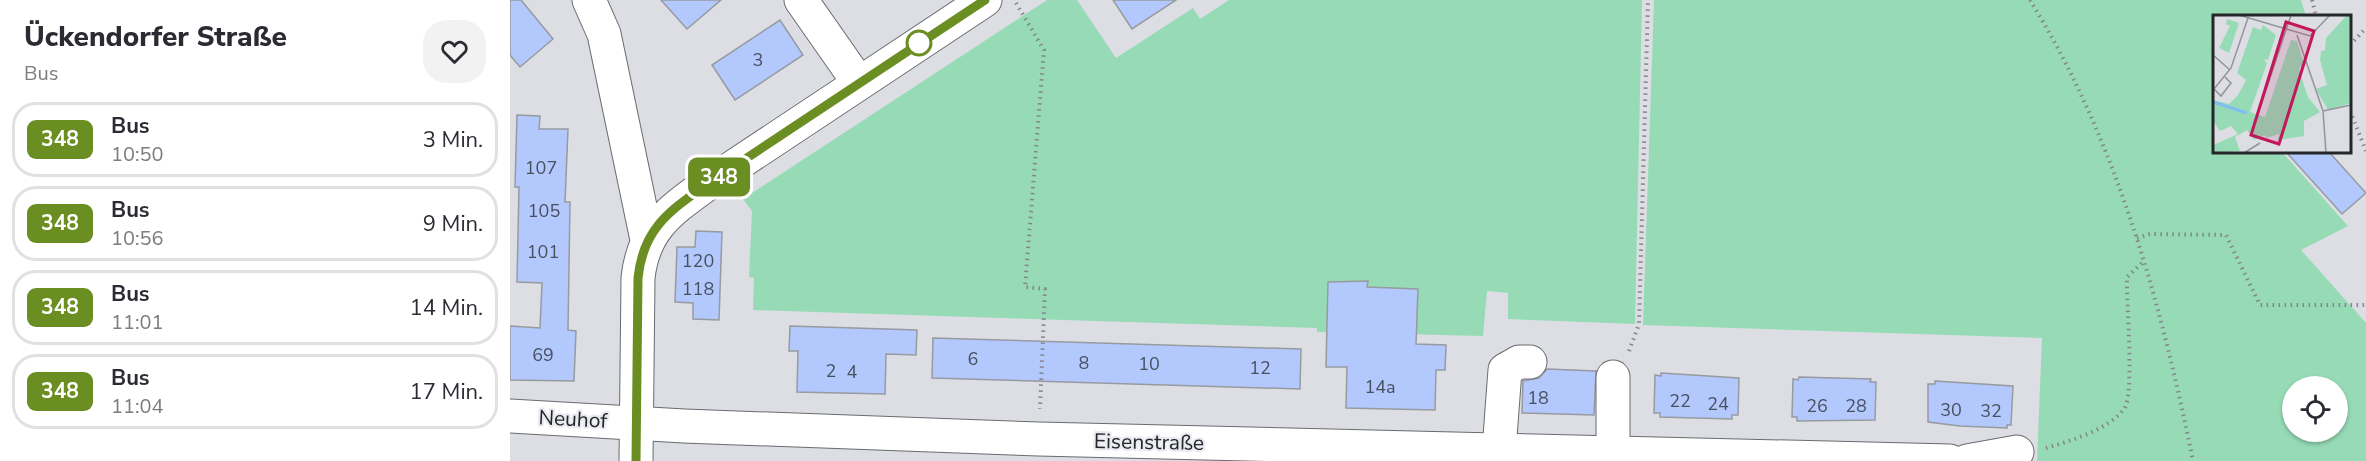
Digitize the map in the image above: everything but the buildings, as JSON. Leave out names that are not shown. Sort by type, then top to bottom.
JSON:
[{"type":"street","points":[[589,0],[604,34],[647,240]]},
{"type":"street","points":[[801,0],[859,83]]},
{"type":"street","points":[[636,461],[640,260],[647,240],[668,212],[985,0]]},
{"type":"street","points":[[1499,450],[1505,370],[1519,362],[1530,362]]},
{"type":"street","points":[[1612,453],[1621,365]]},
{"type":"street","name":"Neuhof","points":[[510,416],[636,422]]},
{"type":"street","name":"Eisenstraße","points":[[636,422],[1039,439],[1950,461]]},
{"type":"street","points":[[1967,461],[2017,452]]},
{"type":"path","points":[[1014,0],[1044,50],[1025,288],[1045,289],[1039,439]]},
{"type":"path","points":[[1621,365],[1639,324],[1648,0]]},
{"type":"path","points":[[2030,0],[2077,90],[2137,238],[2180,394],[2193,461]]},
{"type":"path","points":[[2312,0],[2316,15]]},
{"type":"path","points":[[2351,43],[2366,28]]},
{"type":"path","points":[[2351,116],[2366,151]]},
{"type":"path","points":[[2137,238],[2150,234],[2226,235],[2260,305],[2366,305]]},
{"type":"path","points":[[2017,452],[2046,448],[2075,438],[2102,426],[2123,411],[2130,391],[2127,277],[2144,261]]},
{"type":"green space","points":[[1047,0],[1077,0],[1116,58],[1193,8],[1200,19],[1229,0],[1642,0],[1635,324],[1508,319],[1508,293],[1487,291],[1483,336],[1317,332],[1317,328],[753,310],[754,278],[749,277],[752,211],[743,199]]},
{"type":"green space","points":[[1654,0],[2301,0],[2306,15],[2213,15],[2213,153],[2283,153],[2348,226],[2301,250],[2366,323],[2366,461],[2037,461],[2042,338],[1643,325]]},
{"type":"bus line","name":"348","points":[[636,461],[638,278],[640,260],[647,240],[657,225],[668,212],[703,187],[985,0]]}]
